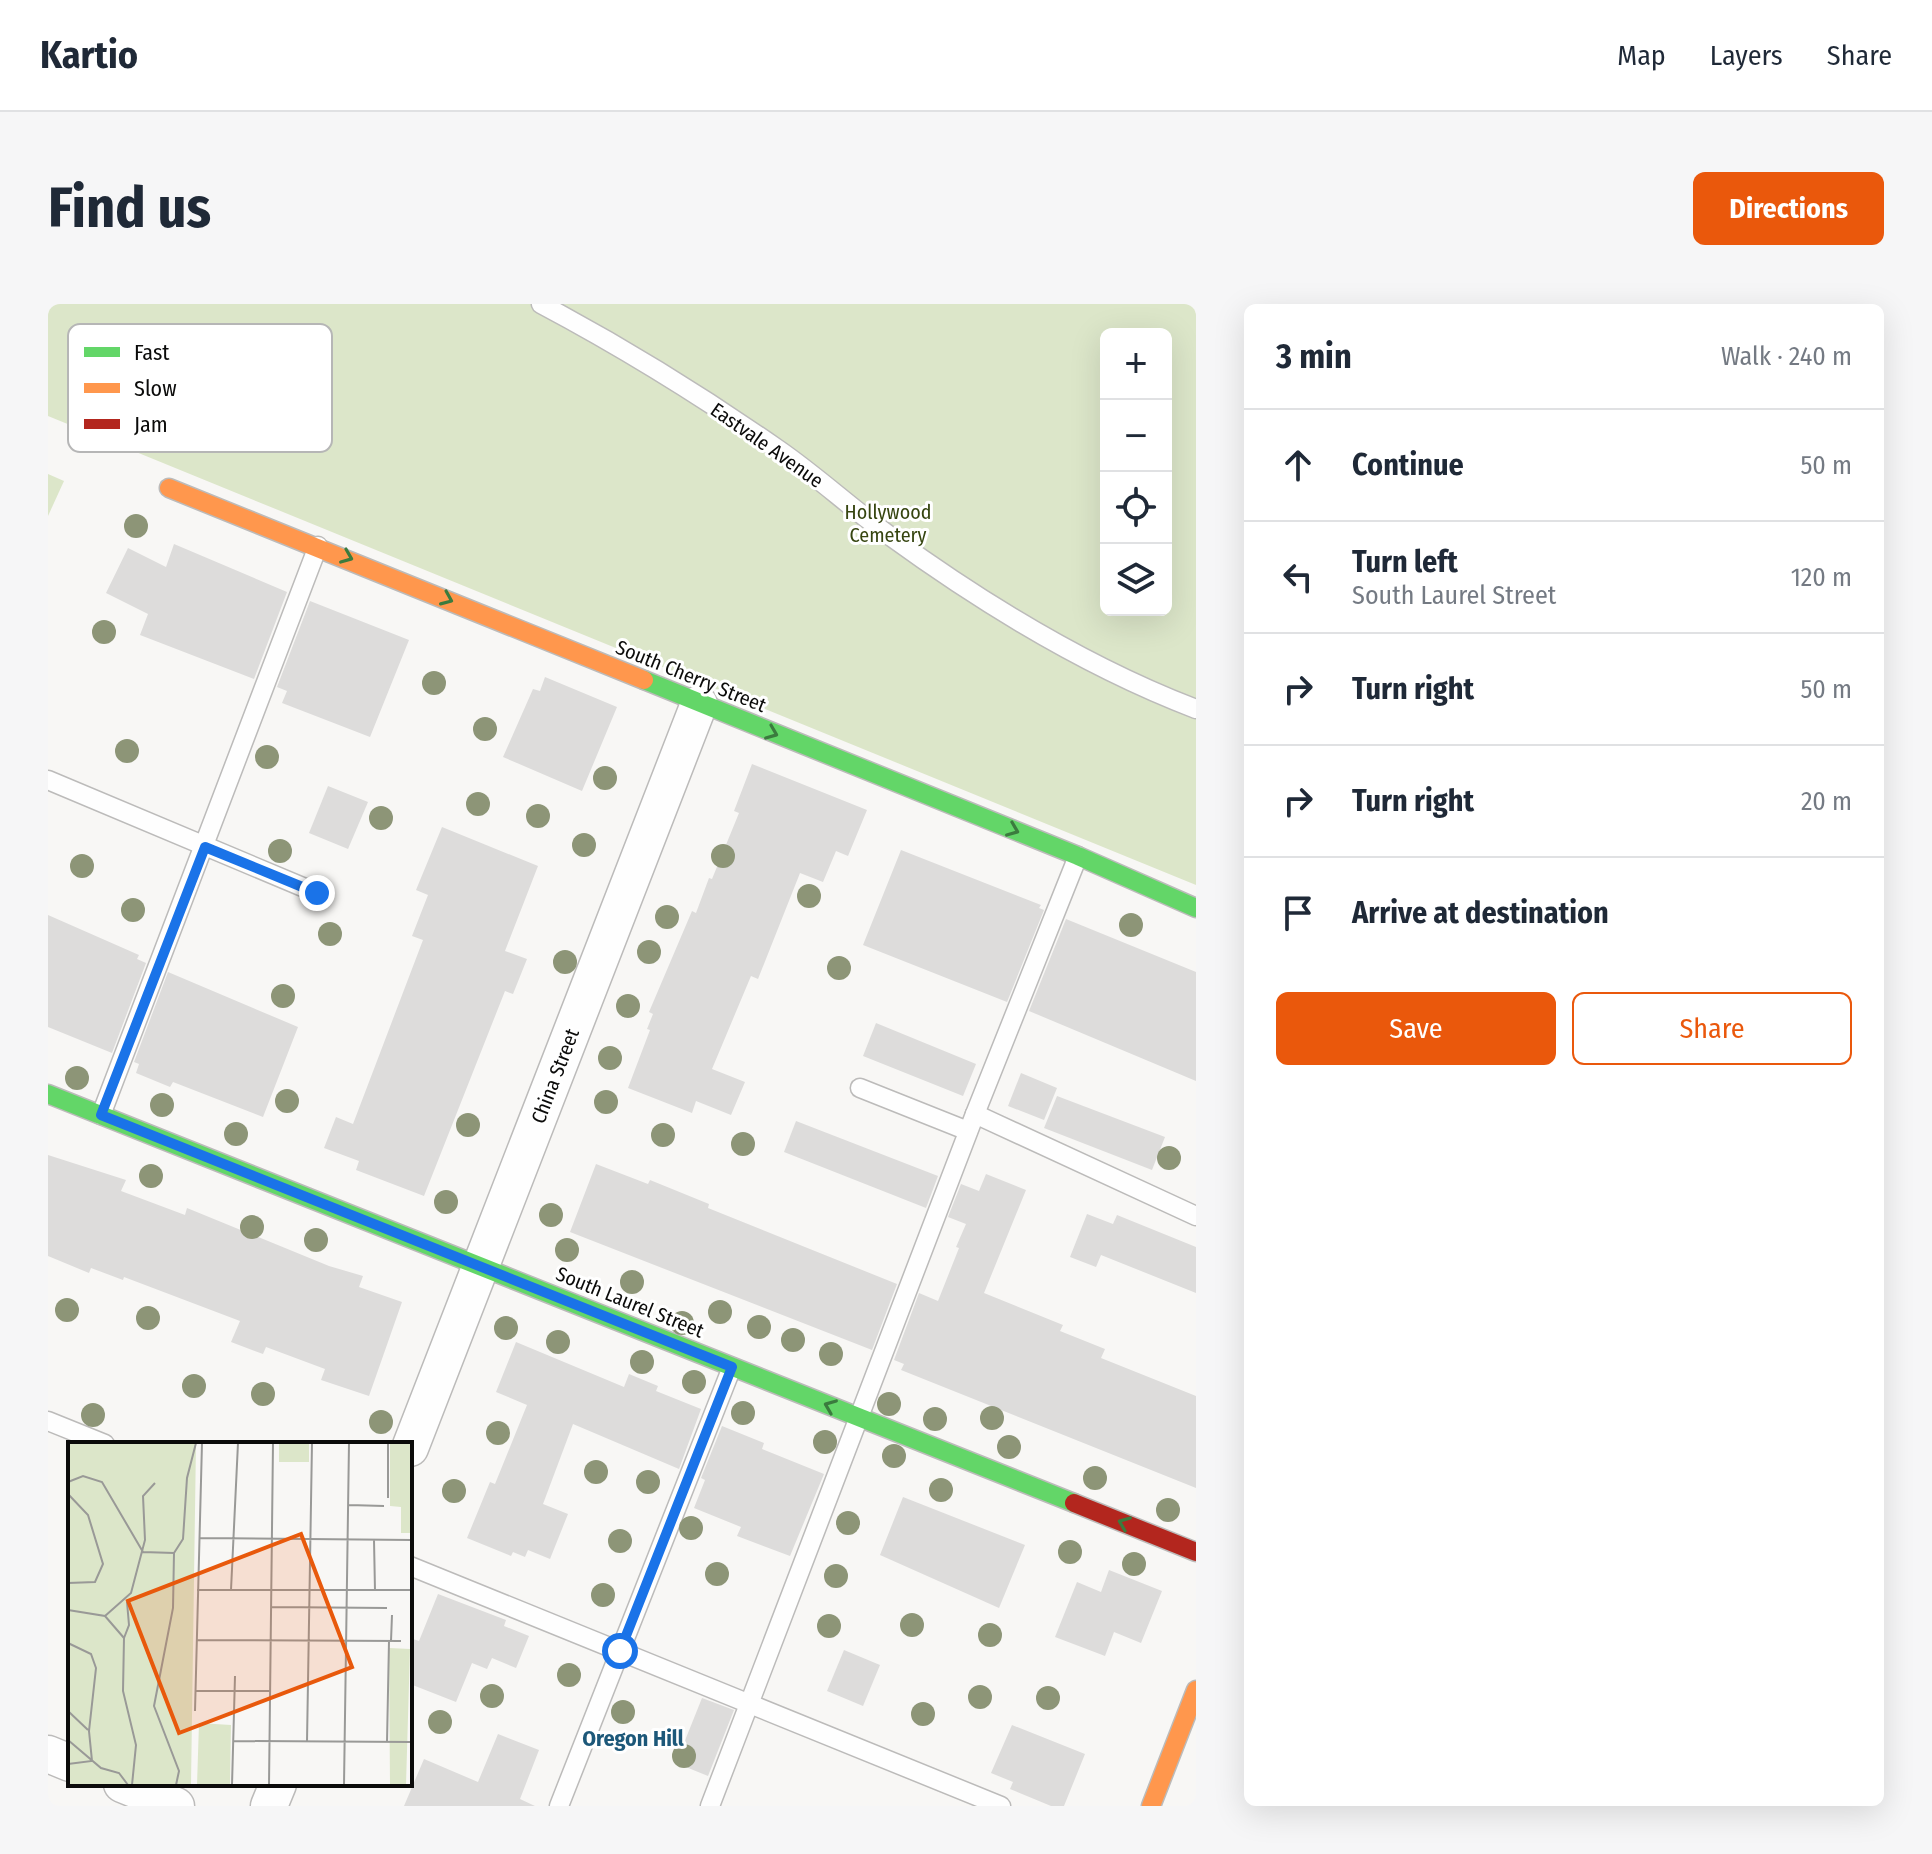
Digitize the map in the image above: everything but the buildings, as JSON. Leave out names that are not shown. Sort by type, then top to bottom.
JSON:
[{"type":"street","name":"South Cherry Street","points":[[169,488],[1078,856],[1196,908]]},
{"type":"street","name":"China Street","points":[[412,1443],[699,704]]},
{"type":"street","name":"South Laurel Street","points":[[48,1094],[1196,1552]]},
{"type":"street","points":[[1151,1806],[1196,1690]]},
{"type":"street","points":[[48,1754],[68,1762]]},
{"type":"street","points":[[127,1786],[176,1806]]},
{"type":"street","points":[[269,1806],[277,1786]]},
{"type":"lane","name":"Eastvale Avenue","points":[[541,304],[626,349],[782,452],[888,535],[1011,620],[1196,709]]},
{"type":"lane","points":[[101,1115],[318,546]]},
{"type":"lane","points":[[48,780],[317,893]]},
{"type":"lane","points":[[710,1806],[1078,856]]},
{"type":"lane","points":[[860,1088],[972,1123],[1196,1216]]},
{"type":"lane","points":[[559,1806],[732,1367]]},
{"type":"lane","points":[[48,1421],[100,1442]]},
{"type":"lane","points":[[412,1567],[1001,1806]]},
{"type":"green space","name":"Hollywood Cemetery","points":[[48,304],[1196,304],[1196,885],[136,452],[332,452],[332,324],[68,324],[68,424],[48,416]]},
{"type":"green space","points":[[48,474],[64,481],[48,516]]},
{"type":"traffic: fast","points":[[644,680],[1078,856],[1196,908]]},
{"type":"traffic: fast","points":[[48,1094],[1074,1503]]},
{"type":"traffic: slow","points":[[169,488],[644,680]]},
{"type":"traffic: slow","points":[[1151,1806],[1196,1690]]},
{"type":"traffic: jam","points":[[1074,1503],[1196,1552]]},
{"type":"district","name":"Oregon Hill","points":[[633,1738]]},
{"type":"route","points":[[317,893],[205,847],[101,1115],[732,1367],[620,1651]]}]
